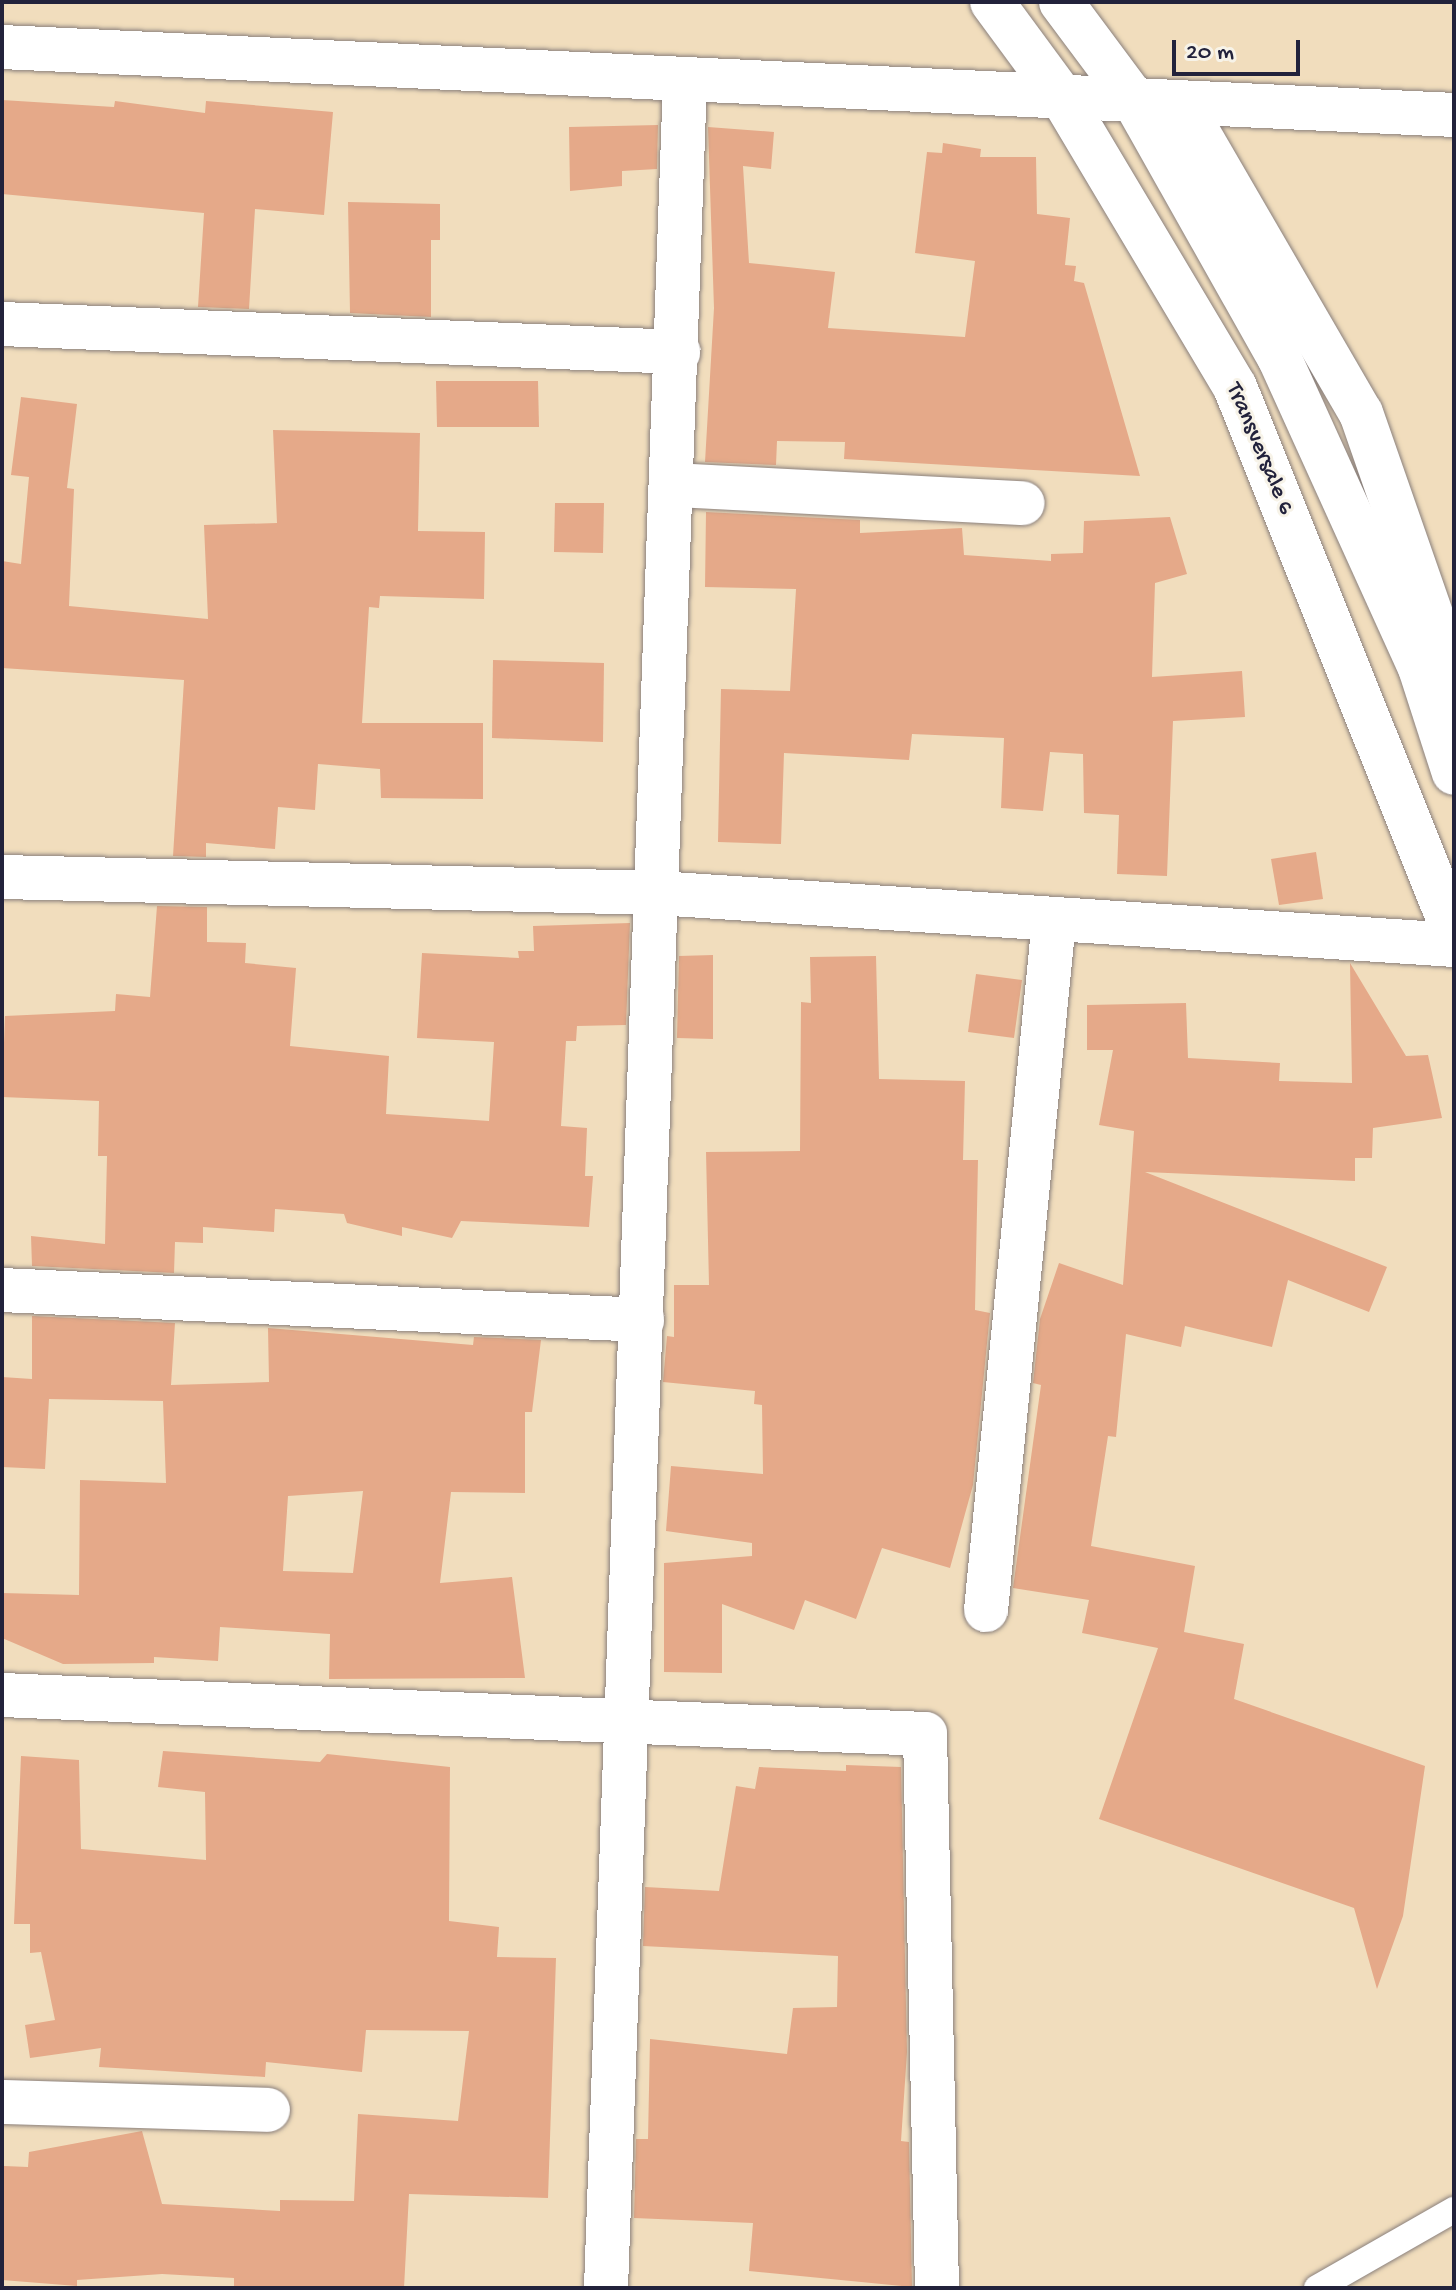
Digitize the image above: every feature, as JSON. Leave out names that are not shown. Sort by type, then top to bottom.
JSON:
[{"type":"street","name":"Transversale 6","points":[[992,2],[1062,97],[1235,387],[1454,933]]},
{"type":"street","points":[[1061,2],[1134,100],[1279,357],[1420,668],[1454,773]]},
{"type":"street","points":[[2,47],[1454,115]]},
{"type":"street","points":[[606,2288],[675,485],[685,79]]},
{"type":"street","points":[[1181,103],[1361,413],[1454,680]]},
{"type":"street","points":[[2,324],[678,352]]},
{"type":"street","points":[[675,485],[1023,503]]},
{"type":"street","points":[[2,877],[657,893],[1454,945]]},
{"type":"street","points":[[986,1610],[1054,920]]},
{"type":"street","points":[[2,1290],[642,1320]]},
{"type":"street","points":[[2,1695],[925,1734],[937,2288]]},
{"type":"street","points":[[2,2102],[268,2110]]},
{"type":"lane","points":[[1317,2288],[1454,2210]]},
{"type":"building","points":[[2,100],[114,107],[115,101],[205,113],[206,101],[333,112],[324,215],[255,209],[249,309],[198,307],[204,213],[2,194]]},
{"type":"building","points":[[658,125],[657,169],[622,171],[622,186],[570,191],[569,127]]},
{"type":"building","points":[[708,127],[774,132],[771,169],[743,166],[749,263],[835,272],[828,328],[965,337],[975,261],[915,253],[927,152],[942,153],[943,143],[981,149],[980,157],[1036,157],[1037,214],[1070,218],[1065,265],[1076,266],[1074,281],[1084,283],[1140,476],[844,459],[845,442],[777,441],[776,465],[705,462],[714,308]]},
{"type":"building","points":[[348,202],[440,204],[440,240],[431,240],[431,317],[350,313]]},
{"type":"building","points":[[436,381],[538,381],[539,427],[437,427]]},
{"type":"building","points":[[21,397],[77,404],[67,488],[74,489],[69,606],[208,619],[204,525],[277,523],[273,430],[420,433],[418,531],[485,532],[484,599],[380,596],[379,608],[369,607],[362,723],[483,723],[483,799],[381,798],[380,769],[318,764],[315,810],[278,807],[275,849],[206,843],[206,857],[173,856],[184,680],[2,668],[2,561],[21,564],[29,477],[11,475]]},
{"type":"building","points":[[555,503],[604,503],[603,553],[554,552]]},
{"type":"building","points":[[706,512],[860,520],[860,533],[962,528],[964,555],[1051,561],[1051,554],[1083,553],[1084,521],[1170,517],[1187,574],[1155,583],[1152,677],[1242,671],[1245,717],[1173,721],[1167,876],[1117,874],[1119,815],[1084,813],[1083,754],[1050,752],[1043,811],[1001,808],[1004,738],[912,734],[909,760],[784,753],[781,844],[718,842],[721,689],[790,691],[796,589],[705,587]]},
{"type":"building","points":[[493,660],[604,663],[603,742],[492,738]]},
{"type":"building","points":[[1316,852],[1323,899],[1279,905],[1271,859]]},
{"type":"building","points":[[157,906],[207,907],[207,942],[246,943],[245,963],[296,968],[290,1046],[389,1056],[386,1114],[489,1121],[494,1042],[417,1038],[422,953],[519,958],[518,951],[534,951],[533,926],[630,923],[626,1025],[577,1026],[576,1041],[566,1041],[561,1126],[587,1128],[585,1176],[593,1176],[589,1227],[461,1221],[452,1238],[402,1227],[402,1236],[347,1223],[344,1214],[275,1209],[274,1232],[203,1227],[203,1243],[175,1242],[174,1273],[32,1266],[31,1236],[105,1244],[107,1156],[98,1156],[99,1101],[2,1097],[5,1016],[115,1011],[116,994],[150,997]]},
{"type":"building","points":[[713,955],[713,1039],[677,1038],[679,956]]},
{"type":"building","points":[[876,956],[879,1079],[965,1081],[963,1160],[978,1160],[975,1310],[990,1313],[973,1485],[950,1568],[882,1548],[856,1619],[805,1600],[794,1630],[722,1604],[722,1673],[664,1672],[664,1563],[752,1556],[752,1543],[666,1531],[671,1466],[763,1474],[762,1405],[754,1404],[755,1391],[663,1382],[667,1336],[674,1337],[674,1285],[709,1285],[706,1152],[800,1151],[801,1002],[811,1003],[810,957]]},
{"type":"building","points":[[1350,963],[1406,1056],[1428,1055],[1442,1118],[1373,1128],[1372,1158],[1355,1158],[1355,1181],[1145,1172],[1387,1267],[1369,1312],[1288,1280],[1272,1347],[1185,1326],[1181,1347],[1126,1334],[1116,1437],[1108,1436],[1091,1546],[1195,1566],[1184,1632],[1244,1644],[1234,1699],[1425,1766],[1403,1916],[1377,1989],[1354,1908],[1099,1819],[1158,1648],[1082,1633],[1089,1600],[1013,1588],[1041,1385],[1033,1383],[1040,1319],[1059,1263],[1123,1285],[1134,1131],[1099,1125],[1113,1050],[1087,1050],[1087,1005],[1186,1003],[1188,1058],[1280,1063],[1279,1081],[1352,1083]]},
{"type":"building","points":[[976,974],[1022,980],[1014,1038],[968,1032]]},
{"type":"building","points":[[32,1316],[175,1323],[171,1385],[269,1382],[268,1328],[473,1345],[474,1337],[541,1340],[532,1412],[525,1412],[525,1493],[451,1492],[440,1583],[512,1577],[525,1678],[329,1679],[330,1634],[220,1627],[218,1661],[154,1657],[154,1663],[63,1664],[2,1638],[2,1593],[79,1595],[80,1480],[166,1483],[163,1401],[49,1399],[45,1469],[2,1467],[2,1377],[32,1379]],"holes":[[[363,1491],[353,1573],[283,1571],[288,1496]]]},
{"type":"building","points":[[163,1751],[320,1762],[327,1754],[450,1767],[449,1921],[499,1927],[497,1957],[556,1958],[548,2198],[409,2194],[404,2288],[234,2288],[234,2278],[162,2274],[77,2280],[77,2286],[2,2280],[4,2166],[28,2167],[29,2152],[142,2131],[162,2204],[280,2211],[280,2200],[354,2201],[358,2114],[458,2121],[469,2031],[366,2030],[362,2072],[266,2062],[265,2077],[99,2067],[101,2048],[30,2058],[25,2025],[55,2020],[41,1952],[30,1953],[30,1924],[14,1924],[21,1756],[79,1760],[81,1849],[206,1860],[205,1792],[158,1787]]},
{"type":"building","points":[[846,1765],[901,1767],[907,2052],[901,2141],[909,2142],[912,2287],[749,2271],[753,2223],[634,2218],[636,2139],[648,2139],[650,2039],[787,2054],[793,2008],[837,2007],[838,1956],[643,1946],[645,1887],[719,1891],[736,1786],[755,1789],[759,1767],[846,1771]]}]
